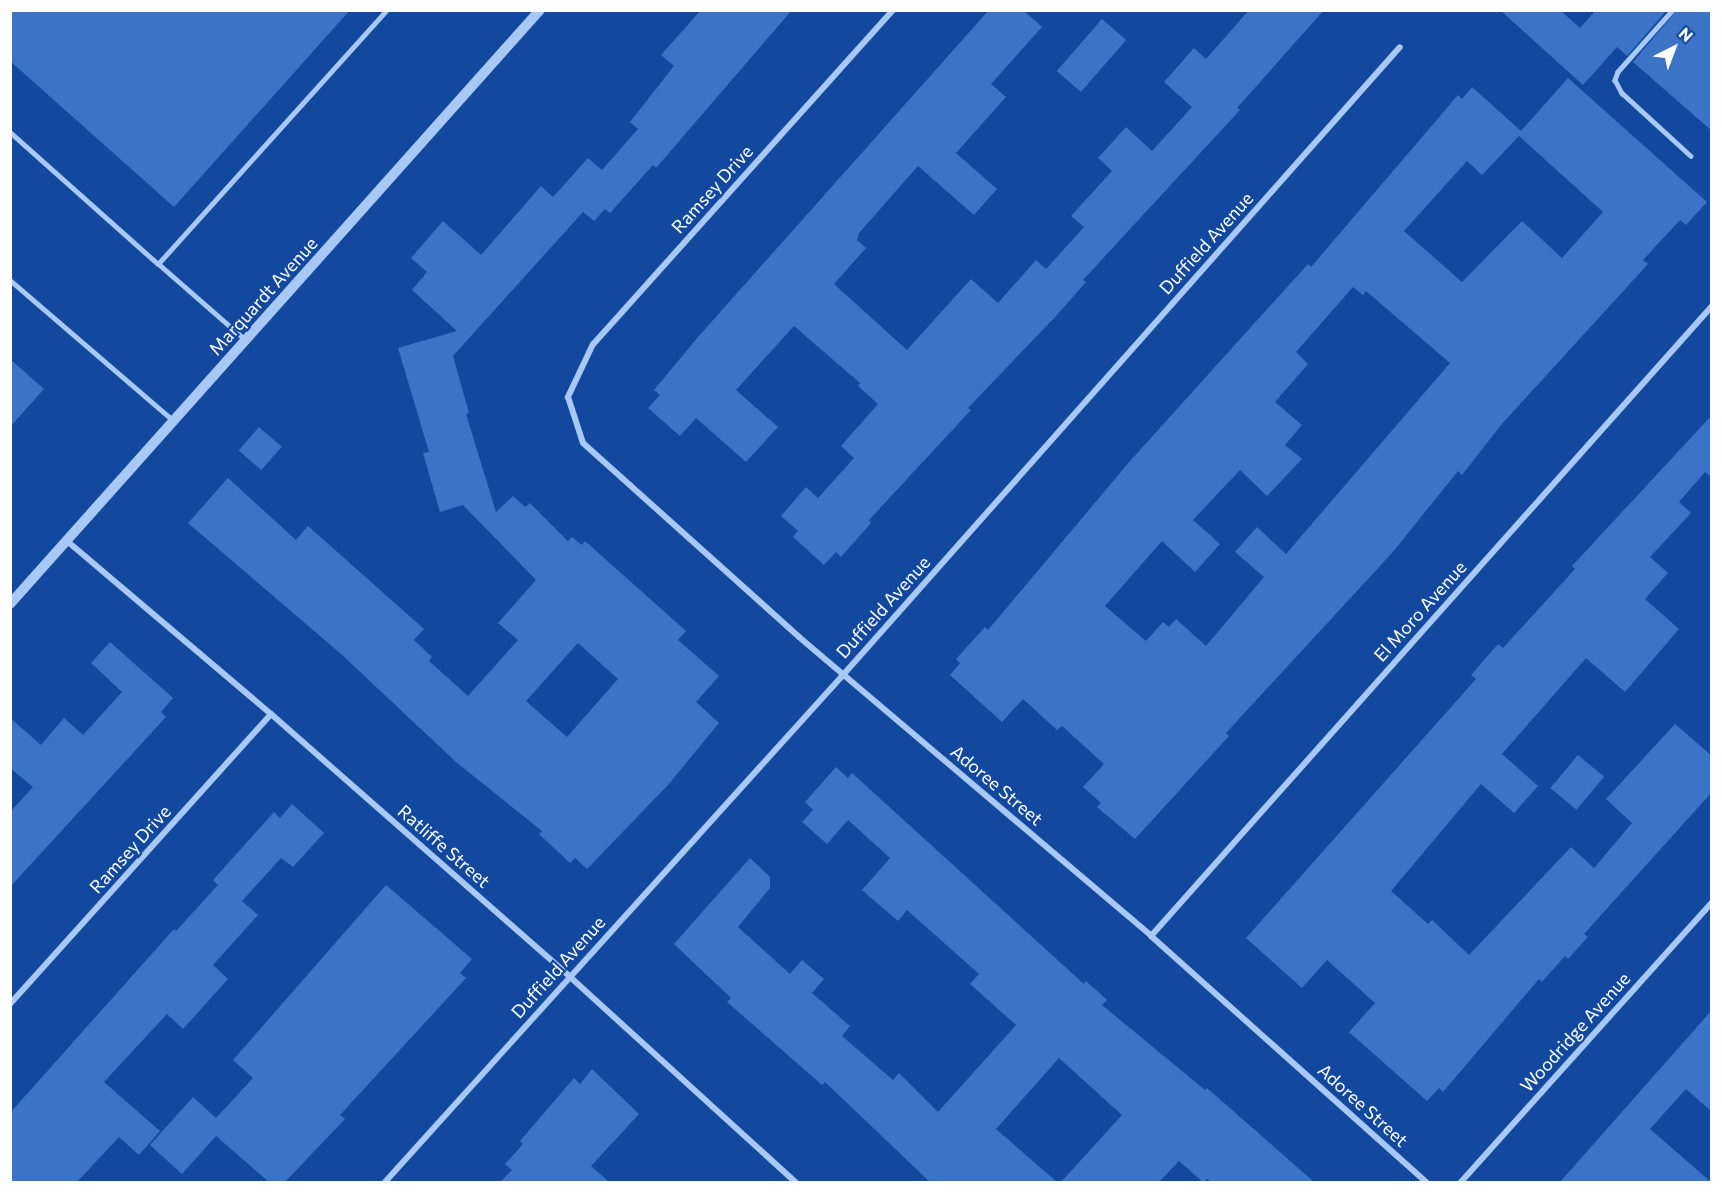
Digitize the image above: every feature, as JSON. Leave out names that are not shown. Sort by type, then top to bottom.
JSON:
[{"type":"street","name":"Marquardt Avenue","points":[[10,604],[540,10]]},
{"type":"street","name":"Ramsey Drive","points":[[568,397],[593,344],[893,10]]},
{"type":"street","name":"Duffield Avenue","points":[[385,1182],[843,675],[1400,47]]},
{"type":"street","name":"El Moro Avenue","points":[[1151,936],[1712,306]]},
{"type":"street","name":"Adoree Street","points":[[568,397],[583,442],[843,675],[1151,936],[1426,1182]]},
{"type":"street","name":"Ratliffe Street","points":[[67,541],[271,714],[569,976],[795,1182]]},
{"type":"street","name":"Ramsey Drive","points":[[10,1004],[271,714]]},
{"type":"street","name":"Woodridge Avenue","points":[[1461,1182],[1712,902]]},
{"type":"lane","points":[[158,264],[387,10]]},
{"type":"lane","points":[[1673,10],[1618,72],[1616,80],[1622,93],[1691,156]]},
{"type":"lane","points":[[10,132],[246,340]]},
{"type":"lane","points":[[10,280],[174,421]]},
{"type":"building","points":[[10,10],[350,10],[174,207],[10,61]]},
{"type":"building","points":[[701,10],[792,10],[656,168],[653,165],[610,213],[605,209],[594,221],[583,212],[453,356],[469,413],[466,414],[496,512],[513,496],[525,507],[530,503],[568,541],[572,537],[582,545],[585,541],[686,631],[678,640],[719,676],[696,702],[719,723],[668,785],[587,869],[575,858],[570,863],[539,834],[542,831],[456,762],[341,654],[188,523],[228,478],[296,540],[308,526],[424,629],[414,640],[432,657],[429,661],[468,696],[518,640],[498,623],[536,580],[463,505],[440,512],[423,453],[429,452],[398,348],[457,331],[412,290],[427,272],[411,258],[443,221],[481,255],[541,186],[553,197],[588,158],[602,170],[638,129],[630,122],[674,66],[661,55]],"holes":[[[578,643],[618,679],[567,737],[526,701]]]},
{"type":"building","points":[[989,10],[1023,10],[1042,27],[991,84],[1006,97],[956,153],[997,189],[974,215],[918,166],[859,233],[857,240],[866,248],[834,284],[907,350],[971,279],[998,303],[1036,260],[1046,269],[1084,227],[1071,216],[1112,171],[1098,158],[1126,127],[1152,151],[1192,107],[1164,82],[1194,48],[1206,59],[1249,10],[1324,10],[1237,108],[1240,110],[1083,280],[1086,282],[1056,316],[968,408],[971,410],[869,520],[871,523],[841,557],[836,552],[824,565],[793,537],[798,531],[781,516],[806,487],[818,498],[854,458],[841,446],[878,404],[858,386],[860,383],[794,326],[736,390],[778,427],[746,462],[696,418],[680,436],[648,408],[660,395],[654,390],[698,337]]},
{"type":"building","points":[[1500,10],[1560,10],[1580,28],[1596,10],[1667,10],[1627,56],[1617,47],[1583,85]]},
{"type":"building","points":[[1677,10],[1712,10],[1712,131],[1633,62]]},
{"type":"building","points":[[1102,19],[1126,40],[1081,92],[1057,71]]},
{"type":"building","points":[[1568,78],[1707,202],[1686,225],[1680,220],[1643,260],[1648,264],[1501,425],[1462,475],[1458,471],[1392,553],[1226,733],[1229,736],[1135,839],[1097,807],[1101,803],[1083,787],[1104,764],[1062,726],[1057,730],[1023,699],[1002,722],[950,675],[960,663],[956,659],[985,627],[988,630],[1130,461],[1308,264],[1311,267],[1458,95],[1462,99],[1472,87],[1521,131]],"holes":[[[1519,136],[1603,212],[1562,258],[1522,221],[1462,282],[1404,231],[1467,161],[1482,175]],[[1353,287],[1363,295],[1366,291],[1450,363],[1286,554],[1257,527],[1235,552],[1264,577],[1206,646],[1176,619],[1169,627],[1163,622],[1146,641],[1105,606],[1162,541],[1195,572],[1220,544],[1193,520],[1240,470],[1267,496],[1302,459],[1285,445],[1302,425],[1275,402],[1308,364],[1296,352]]]},
{"type":"building","points":[[10,359],[44,389],[10,427]]},
{"type":"building","points":[[1712,415],[1712,477],[1705,472],[1679,502],[1691,513],[1650,557],[1668,573],[1645,599],[1679,629],[1625,692],[1586,658],[1502,754],[1538,786],[1514,813],[1481,784],[1391,891],[1428,924],[1432,920],[1469,955],[1571,847],[1594,868],[1632,823],[1606,799],[1675,724],[1712,756],[1712,792],[1584,934],[1588,937],[1568,959],[1565,956],[1542,982],[1539,979],[1443,1092],[1439,1088],[1427,1101],[1349,1032],[1375,1003],[1327,960],[1302,988],[1246,938],[1476,679],[1471,675],[1498,644],[1503,648],[1575,569],[1572,566]]},
{"type":"building","points":[[259,427],[282,447],[261,470],[239,450]]},
{"type":"building","points":[[110,642],[173,698],[161,712],[166,717],[10,887],[10,812],[33,787],[10,768],[10,718],[41,745],[64,718],[83,735],[122,692],[91,663]]},
{"type":"building","points":[[1578,755],[1604,777],[1576,810],[1550,788]]},
{"type":"building","points":[[836,767],[848,778],[852,773],[1084,984],[1086,981],[1107,1000],[1102,1005],[1205,1090],[1207,1088],[1314,1182],[1211,1182],[1207,1179],[1203,1182],[1179,1161],[1159,1182],[1061,1182],[1122,1115],[1059,1058],[996,1129],[1057,1182],[930,1182],[825,1082],[822,1085],[727,1002],[731,998],[674,944],[750,858],[770,877],[770,888],[738,927],[790,974],[802,960],[824,979],[812,993],[850,1026],[842,1036],[893,1080],[899,1073],[938,1112],[1016,1025],[970,984],[979,974],[907,910],[898,921],[862,890],[890,858],[848,820],[827,844],[802,822],[813,810],[805,802]]},
{"type":"building","points":[[292,804],[324,833],[293,867],[281,858],[242,901],[258,915],[213,965],[228,979],[183,1029],[167,1014],[104,1082],[160,1131],[139,1155],[119,1137],[77,1182],[10,1182],[10,1113],[174,929],[176,931],[218,885],[213,880],[274,812],[280,818]]},
{"type":"building","points":[[386,885],[472,959],[460,973],[466,978],[340,1115],[345,1119],[285,1182],[269,1182],[216,1136],[182,1174],[150,1145],[193,1097],[216,1118],[253,1078],[233,1060]]},
{"type":"building","points":[[1712,1010],[1712,1112],[1686,1089],[1650,1129],[1711,1182],[1560,1182]]},
{"type":"building","points":[[592,1069],[639,1114],[591,1166],[609,1182],[500,1182],[512,1170],[505,1164],[523,1144],[520,1141],[574,1078],[580,1084]]}]
